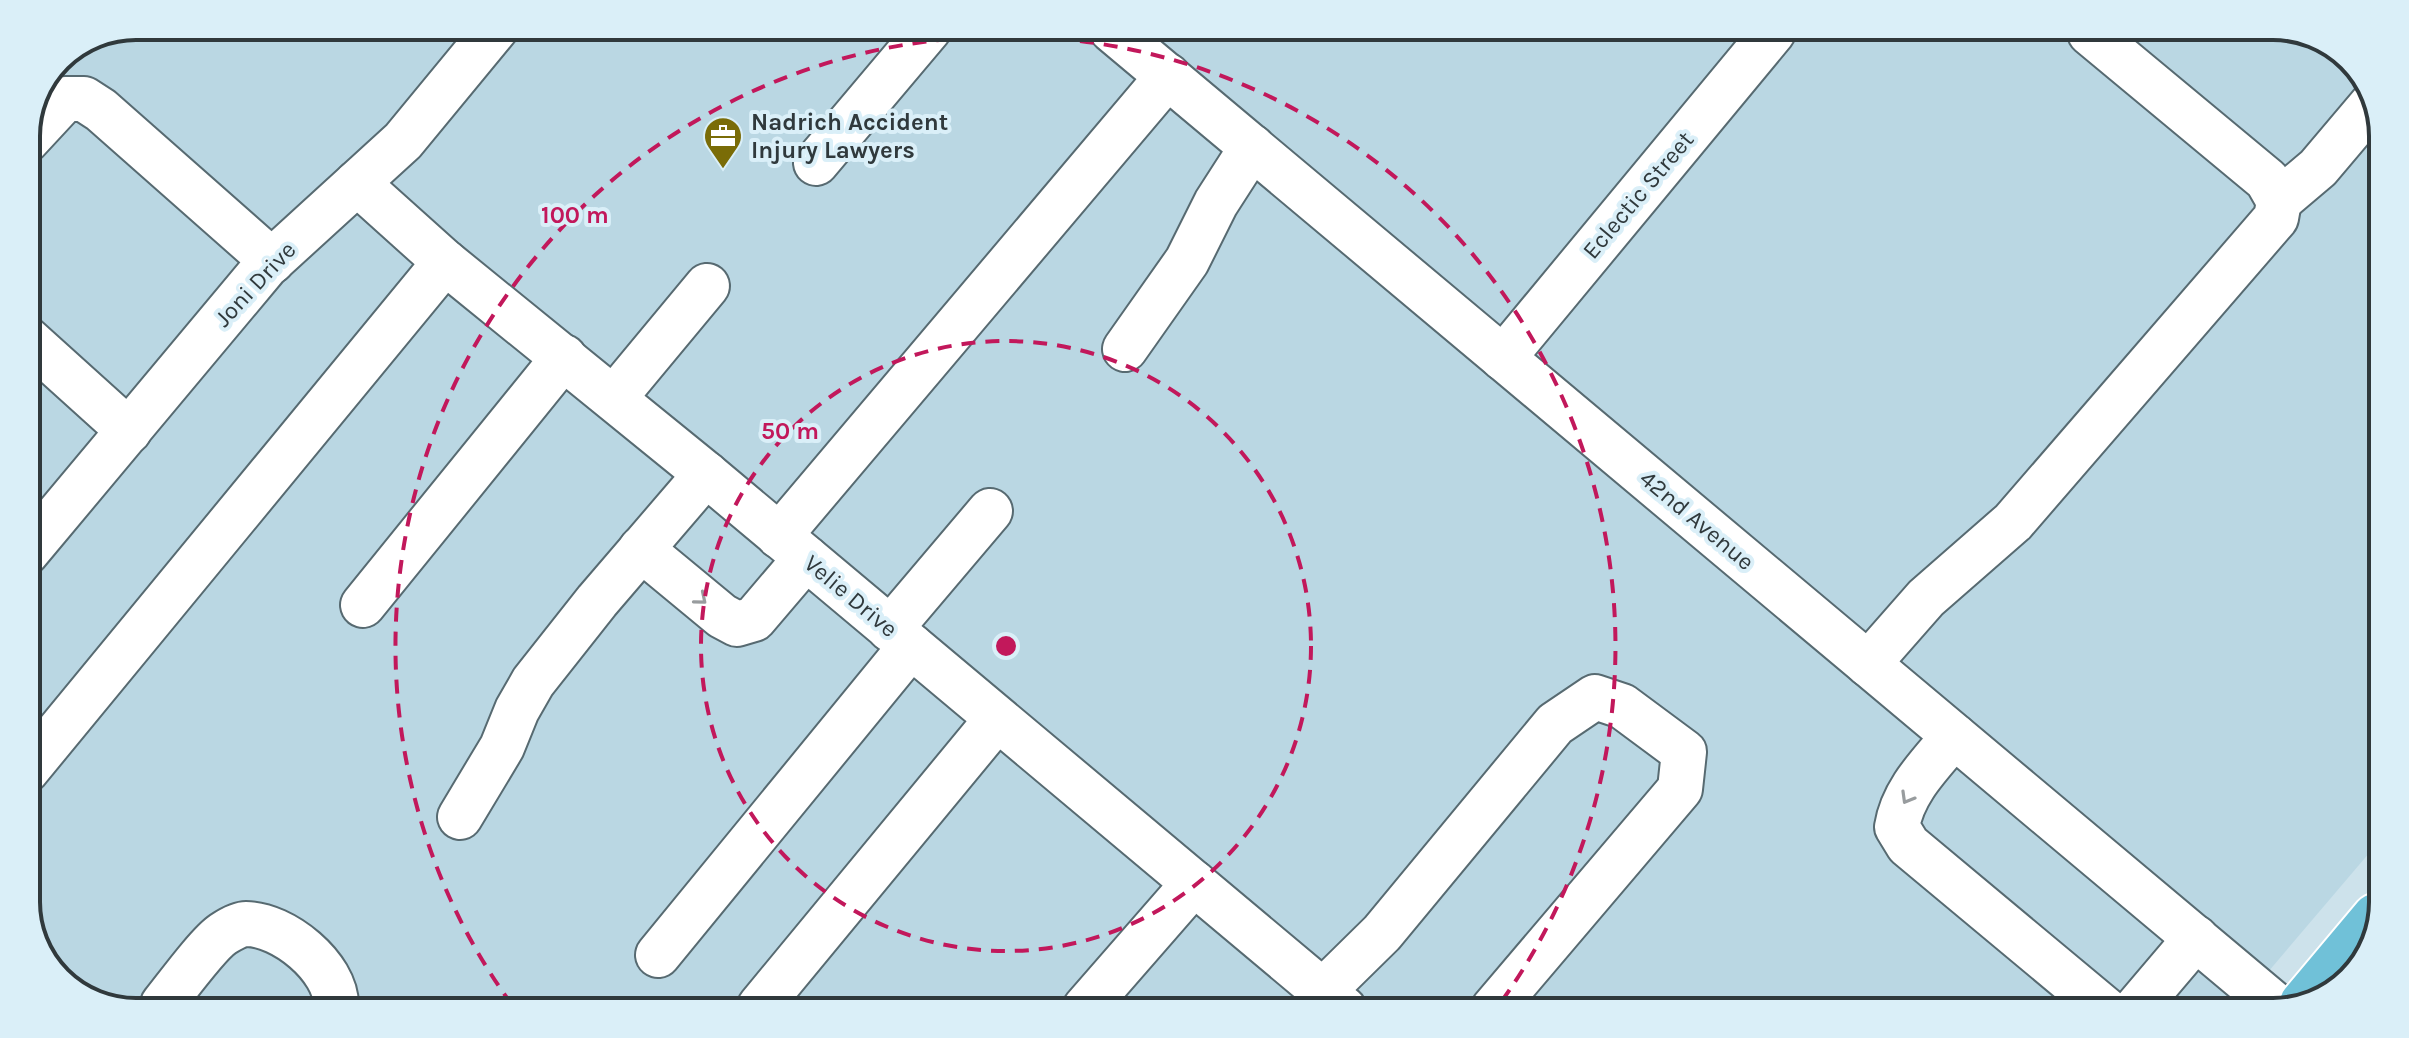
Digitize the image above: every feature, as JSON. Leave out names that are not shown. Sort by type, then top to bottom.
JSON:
[{"type":"main road","points":[[2314,989],[2365,928]]},
{"type":"street","name":"Joni Drive","points":[[40,525],[129,431],[272,261],[403,141],[486,40]]},
{"type":"street","points":[[816,163],[920,40]]},
{"type":"street","name":"42nd Avenue","points":[[1124,40],[2267,998]]},
{"type":"street","name":"Eclectic Street","points":[[1503,358],[1766,40]]},
{"type":"street","points":[[1868,664],[1926,598],[2013,522],[2276,218],[2279,201],[2267,180],[2098,40]]},
{"type":"street","points":[[641,549],[722,616],[737,624],[754,619],[793,547],[1168,76]]},
{"type":"street","points":[[41,125],[65,99],[84,99],[101,110],[272,261]]},
{"type":"street","points":[[2279,201],[2318,168],[2366,112]]},
{"type":"street","points":[[1125,349],[1187,261],[1216,203],[1252,147]]},
{"type":"street","name":"Velie Drive","points":[[357,183],[445,262],[706,474],[1331,998]]},
{"type":"street","points":[[40,754],[445,262]]},
{"type":"street","points":[[614,398],[707,286]]},
{"type":"street","points":[[40,351],[129,431]]},
{"type":"street","points":[[363,605],[564,357]]},
{"type":"street","points":[[460,817],[502,747],[533,682],[706,474]]},
{"type":"street","points":[[658,955],[901,638],[990,511]]},
{"type":"street","points":[[1334,998],[1382,933],[1555,724],[1595,697],[1622,706],[1684,752],[1680,789],[1502,998]]},
{"type":"street","points":[[767,998],[997,719]]},
{"type":"street","points":[[1954,736],[1918,778],[1900,807],[1897,827],[1908,845],[2091,998]]},
{"type":"street","points":[[1094,998],[1194,883]]},
{"type":"street","points":[[168,998],[221,935],[244,924],[275,932],[307,952],[327,973],[336,998]]},
{"type":"street","points":[[2145,998],[2196,938]]},
{"type":"shaded area","points":[[136,40],[2273,40],[2310,47],[2332,60],[2353,83],[2364,105],[2369,130],[2369,853],[2246,998],[136,998],[99,991],[77,978],[60,961],[47,939],[40,908],[40,130],[43,111],[56,83],[83,56],[99,47]]},
{"type":"place","name":"Nadrich Accident Injury Lawyers","points":[[723,170]]}]
